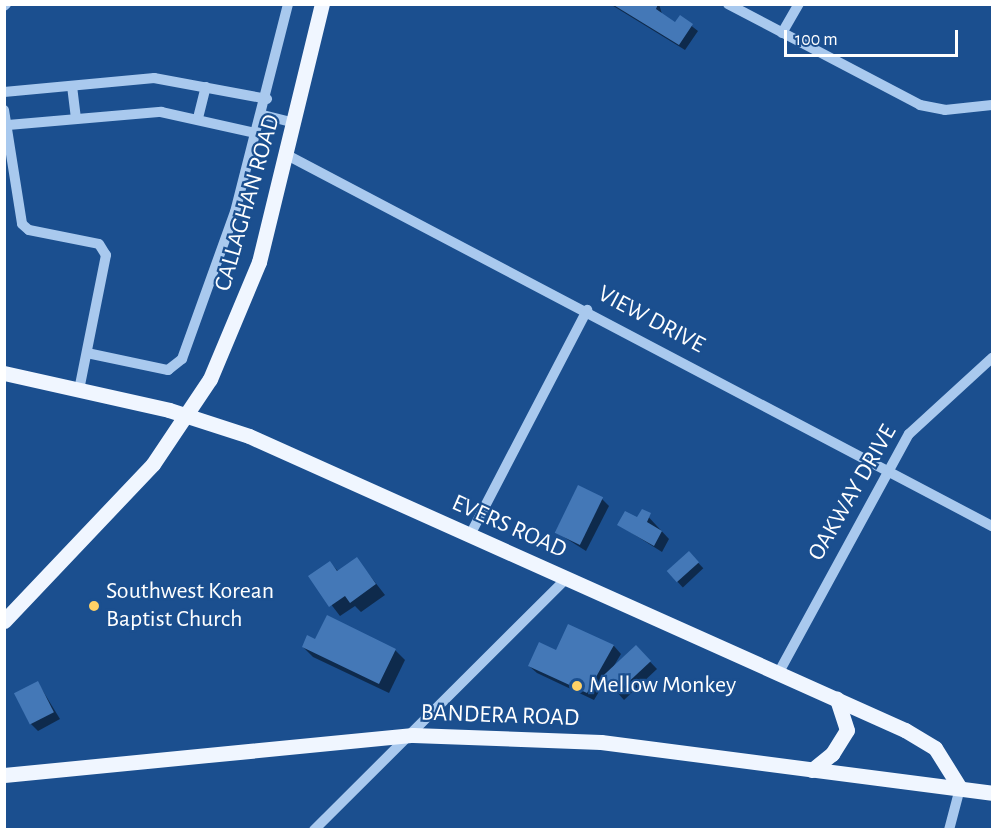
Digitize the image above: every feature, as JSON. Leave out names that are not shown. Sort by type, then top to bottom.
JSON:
[{"type":"main road","name":"CALLAGHAN ROAD","points":[[4,621],[140,480],[189,415],[249,290],[287,155],[321,4]]},
{"type":"main road","name":"EVERS ROAD","points":[[4,373],[189,415],[249,436],[837,699],[935,748],[960,788]]},
{"type":"main road","points":[[812,770],[832,754],[847,730],[837,699]]},
{"type":"main road","name":"BANDERA ROAD","points":[[4,774],[413,735],[601,742],[993,793]]},
{"type":"street","name":"CALLAGHAN ROAD","points":[[87,353],[173,369],[182,360],[216,276],[255,133],[263,115],[288,4]]},
{"type":"street","points":[[728,4],[921,105],[945,111],[993,105]]},
{"type":"street","points":[[782,33],[799,4]]},
{"type":"street","points":[[4,92],[154,78],[267,99]]},
{"type":"street","points":[[72,86],[75,118]]},
{"type":"street","points":[[198,118],[206,87]]},
{"type":"street","points":[[4,110],[22,224],[105,249],[79,390]]},
{"type":"street","points":[[8,124],[150,112],[198,118],[255,133]]},
{"type":"street","points":[[263,115],[294,123]]},
{"type":"street","name":"VIEW DRIVE","points":[[287,155],[587,310],[993,526]]},
{"type":"street","points":[[470,535],[587,310]]},
{"type":"street","name":"OAKWAY DRIVE","points":[[779,672],[887,468],[931,409],[993,358]]},
{"type":"street","points":[[314,830],[413,735],[567,578]]},
{"type":"street","points":[[949,830],[960,788]]},
{"type":"building","points":[[612,4],[658,4],[656,9],[675,22],[680,15],[693,24],[679,45]]},
{"type":"building","points":[[578,485],[603,497],[580,545],[555,533]]},
{"type":"building","points":[[642,509],[651,513],[647,522],[662,531],[654,546],[617,525],[625,511],[637,517]]},
{"type":"building","points":[[689,551],[699,562],[677,582],[667,571]]},
{"type":"building","points":[[357,557],[376,584],[350,603],[345,596],[329,607],[308,576],[330,561],[337,571]]},
{"type":"building","points":[[327,615],[396,649],[379,684],[302,647],[307,635],[315,639]]},
{"type":"building","points":[[568,624],[614,645],[587,693],[528,666],[539,642],[556,650]]},
{"type":"building","points":[[636,645],[651,661],[616,694],[601,678]]},
{"type":"building","points":[[38,681],[54,712],[30,724],[14,693]]},
{"type":"place","name":"Southwest Korean Baptist Church","points":[[94,606]]},
{"type":"place","name":"Mellow Monkey","points":[[577,686]]}]
